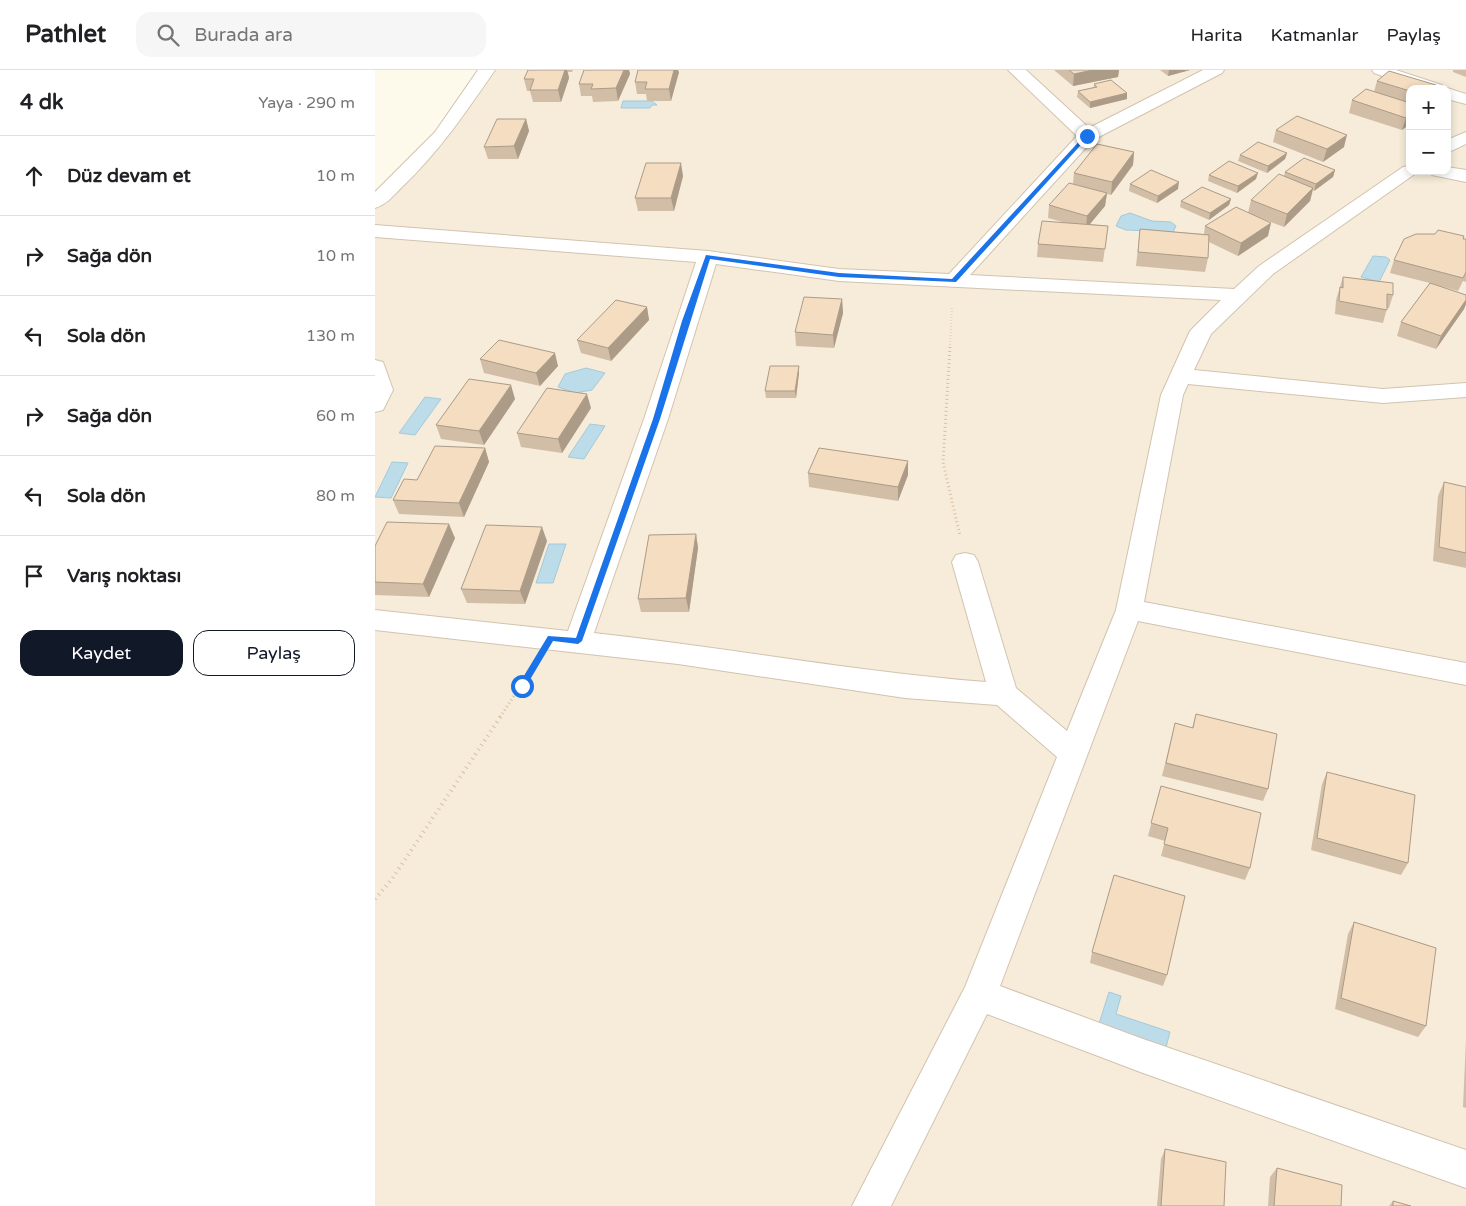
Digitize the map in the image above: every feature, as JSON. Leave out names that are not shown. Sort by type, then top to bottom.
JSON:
[{"type":"street","points":[[375,202],[400,180],[441,136],[472,86],[487,70]]},
{"type":"street","points":[[1015,70],[1087,136]]},
{"type":"street","points":[[954,281],[1087,136],[1216,70]]},
{"type":"street","points":[[1380,70],[1424,85]]},
{"type":"street","points":[[1451,94],[1466,99]]},
{"type":"street","points":[[1451,146],[1466,137]]},
{"type":"street","points":[[1451,173],[1466,176]]},
{"type":"street","points":[[871,1206],[979,995],[1129,609],[1172,395],[1201,331],[1266,270],[1406,174]]},
{"type":"street","points":[[375,231],[708,257],[839,275],[1239,295]]},
{"type":"street","points":[[578,641],[656,419],[708,257]]},
{"type":"street","points":[[375,367],[383,390],[375,405]]},
{"type":"street","points":[[1181,376],[1383,396],[1466,390]]},
{"type":"street","points":[[965,562],[1004,694],[1073,753]]},
{"type":"street","points":[[1129,609],[1466,674]]},
{"type":"street","points":[[375,620],[678,653],[905,687],[1004,694]]},
{"type":"street","points":[[979,995],[1143,1056],[1466,1169]]},
{"type":"path","points":[[954,281],[943,462],[965,562]]},
{"type":"path","points":[[375,899],[392,879],[522,686],[551,638]]},
{"type":"shaded area","points":[[492,70],[1466,70],[1466,1206],[375,1206],[375,198]]},
{"type":"water","points":[[623,101],[652,101],[657,105],[652,105],[650,108],[621,108]]},
{"type":"water","points":[[1130,213],[1152,221],[1171,222],[1176,226],[1173,232],[1126,230],[1116,226],[1121,216]]},
{"type":"water","points":[[1373,256],[1386,257],[1390,260],[1379,282],[1361,277]]},
{"type":"water","points":[[586,368],[605,373],[592,390],[575,393],[558,387],[565,374]]},
{"type":"water","points":[[425,397],[441,399],[415,435],[399,433]]},
{"type":"water","points":[[590,424],[605,426],[584,459],[568,457]]},
{"type":"water","points":[[392,462],[408,463],[391,498],[375,497]]},
{"type":"water","points":[[549,544],[566,544],[553,583],[536,583]]},
{"type":"water","points":[[1109,992],[1121,996],[1116,1014],[1170,1032],[1165,1051],[1098,1027]]},
{"type":"building","points":[[528,70],[565,70],[558,90],[530,90],[534,79],[524,79]]},
{"type":"building","points":[[584,70],[624,70],[616,88],[591,89],[593,84],[579,84]]},
{"type":"building","points":[[638,70],[674,70],[669,89],[645,89],[647,82],[635,82]]},
{"type":"building","points":[[1069,70],[1093,70],[1074,74]]},
{"type":"building","points":[[1389,71],[1436,85],[1406,85],[1406,90],[1377,81]]},
{"type":"building","points":[[1111,80],[1127,93],[1090,102],[1078,91],[1097,87],[1094,84]]},
{"type":"building","points":[[1366,89],[1406,102],[1406,118],[1352,100]]},
{"type":"building","points":[[1297,116],[1347,135],[1327,149],[1276,130]]},
{"type":"building","points":[[497,119],[526,119],[514,146],[484,147]]},
{"type":"building","points":[[1258,142],[1287,153],[1268,166],[1240,155]]},
{"type":"building","points":[[1097,144],[1134,152],[1112,182],[1074,173]]},
{"type":"building","points":[[1304,158],[1335,170],[1316,184],[1285,172]]},
{"type":"building","points":[[1229,161],[1258,173],[1238,186],[1209,175]]},
{"type":"building","points":[[646,163],[681,163],[671,198],[635,198]]},
{"type":"building","points":[[1151,170],[1179,182],[1158,196],[1130,184]]},
{"type":"building","points":[[1279,174],[1313,188],[1287,214],[1251,200]]},
{"type":"building","points":[[1069,183],[1107,193],[1087,216],[1049,205]]},
{"type":"building","points":[[1202,187],[1231,199],[1210,213],[1181,201]]},
{"type":"building","points":[[1236,207],[1271,223],[1241,243],[1205,226]]},
{"type":"building","points":[[1042,221],[1108,226],[1105,249],[1038,244]]},
{"type":"building","points":[[1140,229],[1209,235],[1208,258],[1138,252]]},
{"type":"building","points":[[1438,230],[1464,236],[1463,239],[1466,239],[1466,272],[1463,278],[1394,260],[1404,239],[1416,234],[1435,234]]},
{"type":"building","points":[[1343,277],[1393,283],[1393,295],[1387,294],[1387,310],[1339,301],[1340,287],[1343,288]]},
{"type":"building","points":[[1430,283],[1466,295],[1466,300],[1441,336],[1401,322]]},
{"type":"building","points":[[804,297],[842,299],[833,335],[795,332]]},
{"type":"building","points":[[616,300],[647,307],[608,348],[577,340]]},
{"type":"building","points":[[499,340],[555,353],[536,373],[480,359]]},
{"type":"building","points":[[770,366],[799,366],[795,391],[765,391]]},
{"type":"building","points":[[469,379],[511,385],[479,431],[436,425]]},
{"type":"building","points":[[547,388],[587,394],[558,439],[517,433]]},
{"type":"building","points":[[435,446],[485,448],[459,503],[393,500],[404,479],[417,480]]},
{"type":"building","points":[[819,448],[908,461],[898,487],[808,473]]},
{"type":"building","points":[[1444,482],[1466,487],[1466,553],[1439,547]]},
{"type":"building","points":[[387,522],[449,524],[423,584],[375,582],[375,546]]},
{"type":"building","points":[[486,525],[542,527],[520,591],[461,589]]},
{"type":"building","points":[[696,534],[686,598],[638,599],[649,535]]},
{"type":"building","points":[[1196,714],[1277,734],[1268,789],[1166,763],[1175,723],[1193,728]]},
{"type":"building","points":[[1327,772],[1415,795],[1408,863],[1317,838]]},
{"type":"building","points":[[1161,786],[1261,813],[1250,868],[1164,844],[1168,828],[1151,823]]},
{"type":"building","points":[[1114,875],[1185,896],[1167,975],[1092,952]]},
{"type":"building","points":[[1354,922],[1436,948],[1426,1026],[1341,998]]},
{"type":"building","points":[[1165,1149],[1226,1162],[1224,1206],[1161,1206]]},
{"type":"building","points":[[1277,1168],[1342,1185],[1341,1206],[1274,1206]]},
{"type":"building","points":[[1393,1201],[1411,1206],[1393,1206]]},
{"type":"route","points":[[522,686],[551,638],[578,641],[656,419],[708,257],[839,275],[954,281],[1087,136]]}]
